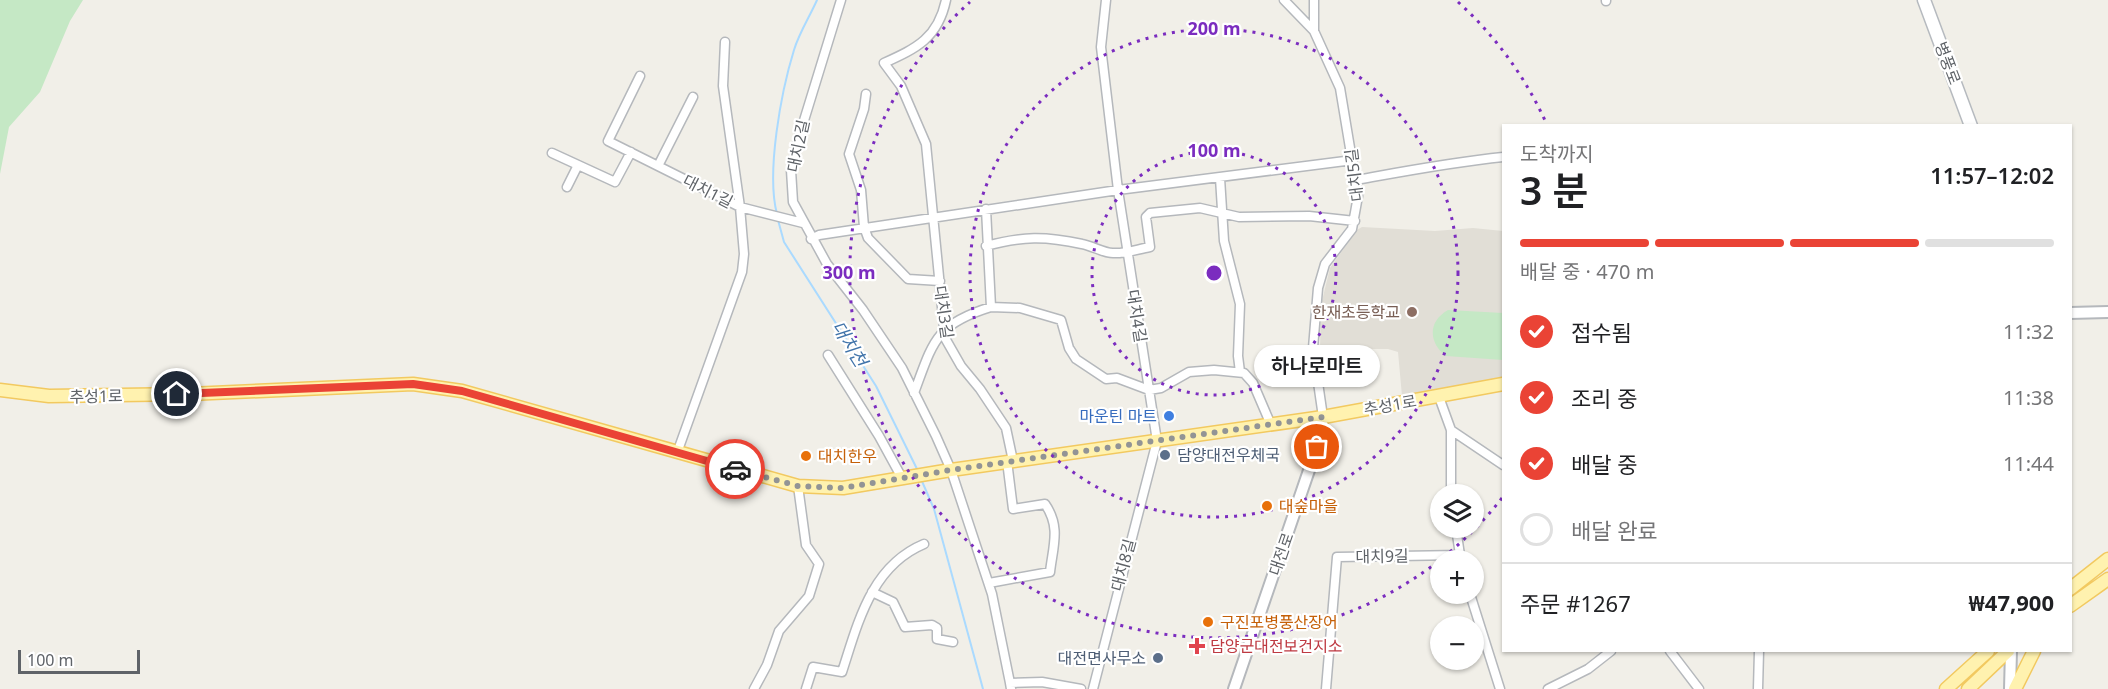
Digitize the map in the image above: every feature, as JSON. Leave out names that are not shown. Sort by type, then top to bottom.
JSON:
[{"type":"main road","name":"병풍로","points":[[1924,0],[1970,124]]},
{"type":"main road","name":"추성1로","points":[[0,390],[49,396],[190,394],[413,384],[462,391],[798,486],[843,488],[1010,461],[1323,417],[1502,384]]},
{"type":"main road","points":[[2073,586],[2108,560]]},
{"type":"main road","points":[[2072,605],[2108,579]]},
{"type":"main road","points":[[1975,662],[1982,652]]},
{"type":"main road","points":[[1946,689],[1987,652]]},
{"type":"main road","points":[[1968,689],[2009,652]]},
{"type":"main road","points":[[2015,689],[2034,652]]},
{"type":"street","name":"대치2길","points":[[841,0],[826,44],[791,170],[793,202],[811,239],[827,264],[870,320],[902,368],[951,470]]},
{"type":"street","name":"대치3길","points":[[946,0],[943,15],[919,47],[884,63],[901,86],[926,144],[945,338],[961,366],[1006,428],[1013,509],[1045,504],[1054,520],[1055,544],[1050,572],[989,583]]},
{"type":"street","name":"대치4길","points":[[1106,0],[1100,40],[1118,190],[1157,441]]},
{"type":"street","points":[[1284,0],[1314,31]]},
{"type":"street","name":"대치5길","points":[[1314,0],[1314,31],[1340,88],[1353,160],[1358,206],[1355,221],[1347,238],[1325,264],[1317,295],[1313,348],[1323,417]]},
{"type":"street","points":[[725,42],[723,86],[740,207],[803,224]]},
{"type":"street","name":"대치1길","points":[[640,76],[608,141],[740,207],[744,254],[742,272],[677,453]]},
{"type":"street","points":[[866,93],[864,109],[849,154],[861,190],[864,227],[868,238],[908,279],[940,281]]},
{"type":"street","points":[[658,166],[693,97]]},
{"type":"street","points":[[552,153],[615,182],[631,152]]},
{"type":"street","points":[[1356,180],[1428,165],[1443,166],[1502,157]]},
{"type":"street","points":[[811,239],[819,234],[933,216],[1353,160]]},
{"type":"street","points":[[567,187],[578,165]]},
{"type":"street","points":[[1220,178],[1226,256],[1240,304],[1238,356],[1240,372]]},
{"type":"street","points":[[986,246],[1018,237],[1050,238],[1090,245],[1110,253],[1127,252],[1150,247],[1146,217],[1150,213],[1200,208],[1239,217],[1309,216],[1355,221]]},
{"type":"street","points":[[986,209],[986,246],[991,306]]},
{"type":"street","points":[[914,393],[929,353],[944,328],[973,312],[991,306],[1020,308],[1061,320],[1069,348],[1076,359],[1106,379],[1117,378],[1149,390],[1161,388],[1189,372],[1214,370],[1240,372],[1249,377],[1253,383],[1271,425]]},
{"type":"street","points":[[2072,313],[2108,312]]},
{"type":"street","points":[[828,355],[879,436],[902,478]]},
{"type":"street","points":[[1439,397],[1451,430],[1451,484]]},
{"type":"street","name":"대전로","points":[[1234,689],[1317,447],[1323,417]]},
{"type":"street","points":[[1451,430],[1502,464]]},
{"type":"street","name":"대치8길","points":[[1093,689],[1157,441]]},
{"type":"street","points":[[951,470],[989,583],[1010,686],[1042,682],[1081,689]]},
{"type":"street","points":[[754,689],[767,665],[778,631],[809,596],[819,564],[806,545],[798,486]]},
{"type":"street","points":[[806,689],[813,668],[842,672],[864,604],[879,580],[910,550],[924,544]]},
{"type":"street","name":"대치9길","points":[[1326,689],[1337,557],[1430,558]]},
{"type":"street","points":[[872,592],[892,602],[905,627],[932,626],[937,628],[937,639],[953,642]]},
{"type":"street","points":[[1473,604],[1500,689]]},
{"type":"street","points":[[1548,689],[1588,669],[1610,652]]},
{"type":"street","points":[[1671,652],[1699,689]]},
{"type":"street","points":[[1758,689],[1759,652]]},
{"type":"street","points":[[2010,652],[2010,689]]},
{"type":"shaded area","name":"한재초등학교","points":[[1362,227],[1435,231],[1473,228],[1502,231],[1502,378],[1402,396],[1398,352],[1388,349],[1320,349],[1321,305],[1330,268],[1357,230]]},
{"type":"green space","points":[[0,0],[83,0],[70,21],[40,92],[9,127],[0,174]]},
{"type":"green space","points":[[1448,310],[1502,313],[1502,360],[1446,356],[1436,345],[1433,333],[1436,320]]},
{"type":"waterway","name":"대치천","points":[[777,214],[773,177],[780,110],[796,44],[817,0]]},
{"type":"waterway","name":"대치천","points":[[778,220],[784,242],[876,386],[918,471]]},
{"type":"waterway","name":"대치천","points":[[921,479],[934,509],[983,689]]},
{"type":"way so far","points":[[735,469],[798,486],[843,488],[951,470],[1323,417],[1317,447]]},
{"type":"place","name":"한재초등학교","points":[[1412,312]]},
{"type":"place","name":"마운틴 마트","points":[[1169,416]]},
{"type":"place","name":"하나로마트","points":[[1317,447]]},
{"type":"place","name":"담양대전우체국","points":[[1165,455]]},
{"type":"place","name":"대치한우","points":[[806,456]]},
{"type":"place","name":"대숲마을","points":[[1267,506]]},
{"type":"place","name":"구진포병풍산장어","points":[[1208,622]]},
{"type":"place","name":"담양군대전보건지소","points":[[1197,646]]},
{"type":"place","name":"대전면사무소","points":[[1158,658]]},
{"type":"route","points":[[177,394],[413,384],[462,391],[735,469]]}]
